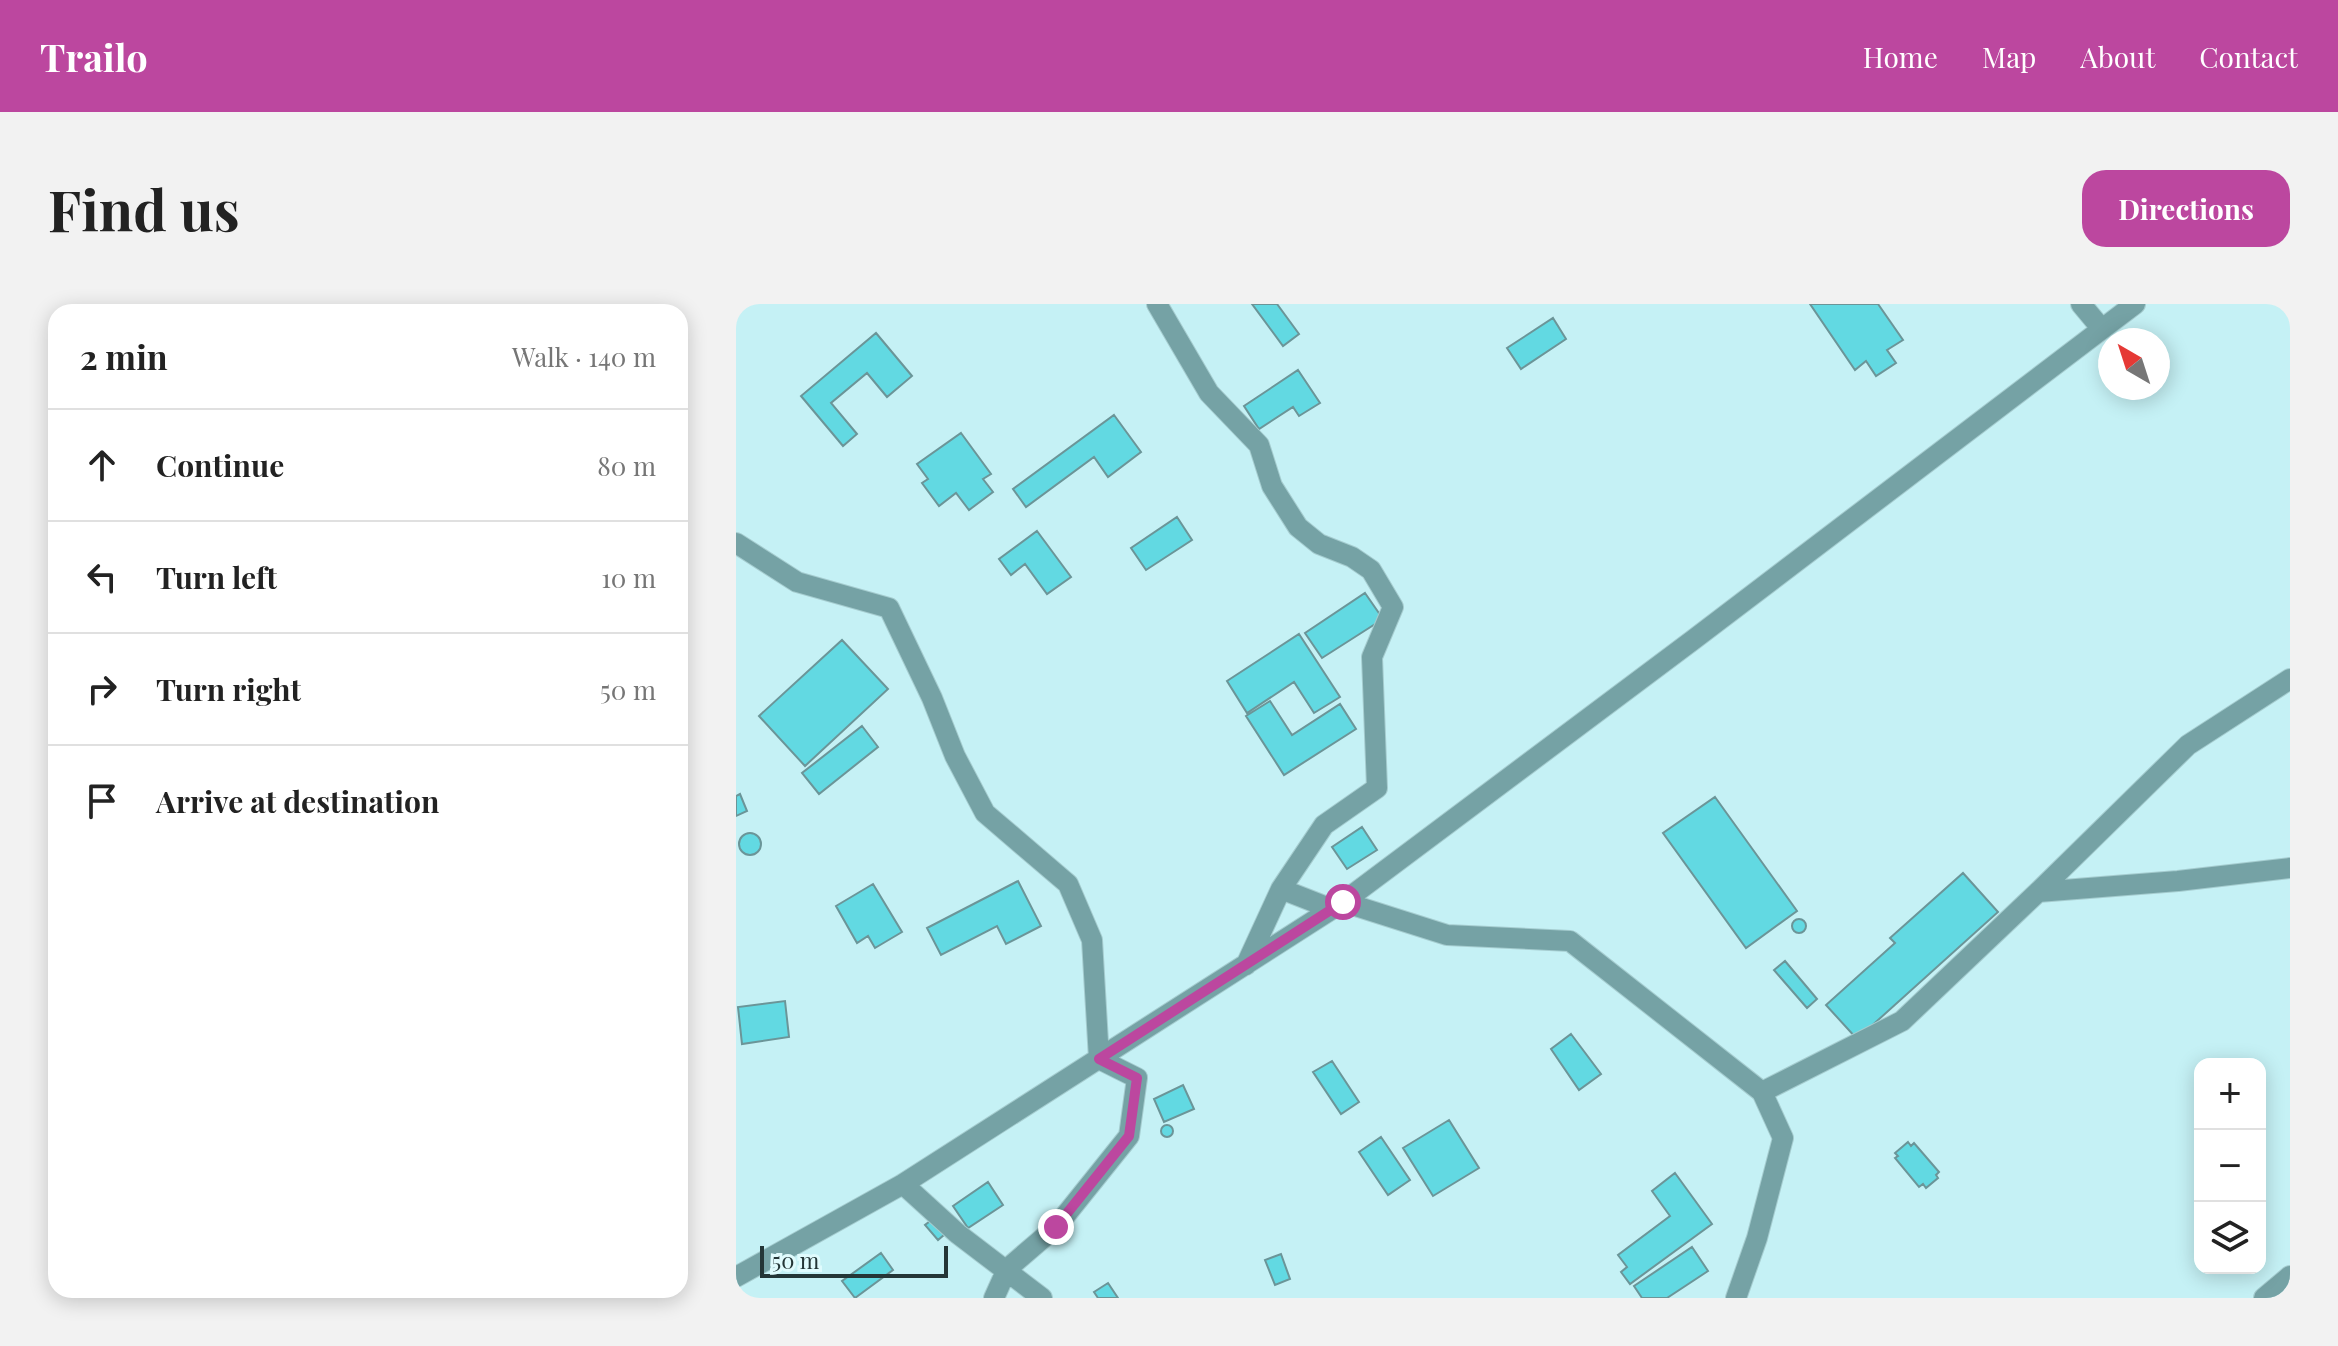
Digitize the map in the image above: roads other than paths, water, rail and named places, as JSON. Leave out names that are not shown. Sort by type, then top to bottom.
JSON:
[{"type":"street","points":[[1157,304],[1209,393],[1259,445],[1272,486],[1298,527],[1319,544],[1352,557],[1371,570],[1393,607],[1372,657],[1377,788],[1324,825],[1281,889],[1246,965]]},
{"type":"street","points":[[2081,304],[2101,328],[2135,304]]},
{"type":"street","points":[[736,1277],[903,1184],[1338,905],[1693,640],[2098,330]]},
{"type":"street","points":[[736,543],[797,582],[889,608],[932,698],[955,756],[985,813],[1068,884],[1092,940],[1099,1059]]},
{"type":"street","points":[[1762,1092],[1902,1021],[2188,745],[2290,679]]},
{"type":"street","points":[[2038,892],[2290,868]]},
{"type":"street","points":[[1281,889],[1447,935],[1570,941],[1762,1092],[1783,1138],[1757,1238],[1736,1298]]},
{"type":"street","points":[[994,1298],[1007,1269],[1056,1227],[1129,1136],[1137,1078],[1099,1059]]},
{"type":"street","points":[[903,1184],[958,1234],[1042,1298]]},
{"type":"street","points":[[2264,1298],[2290,1276]]}]
